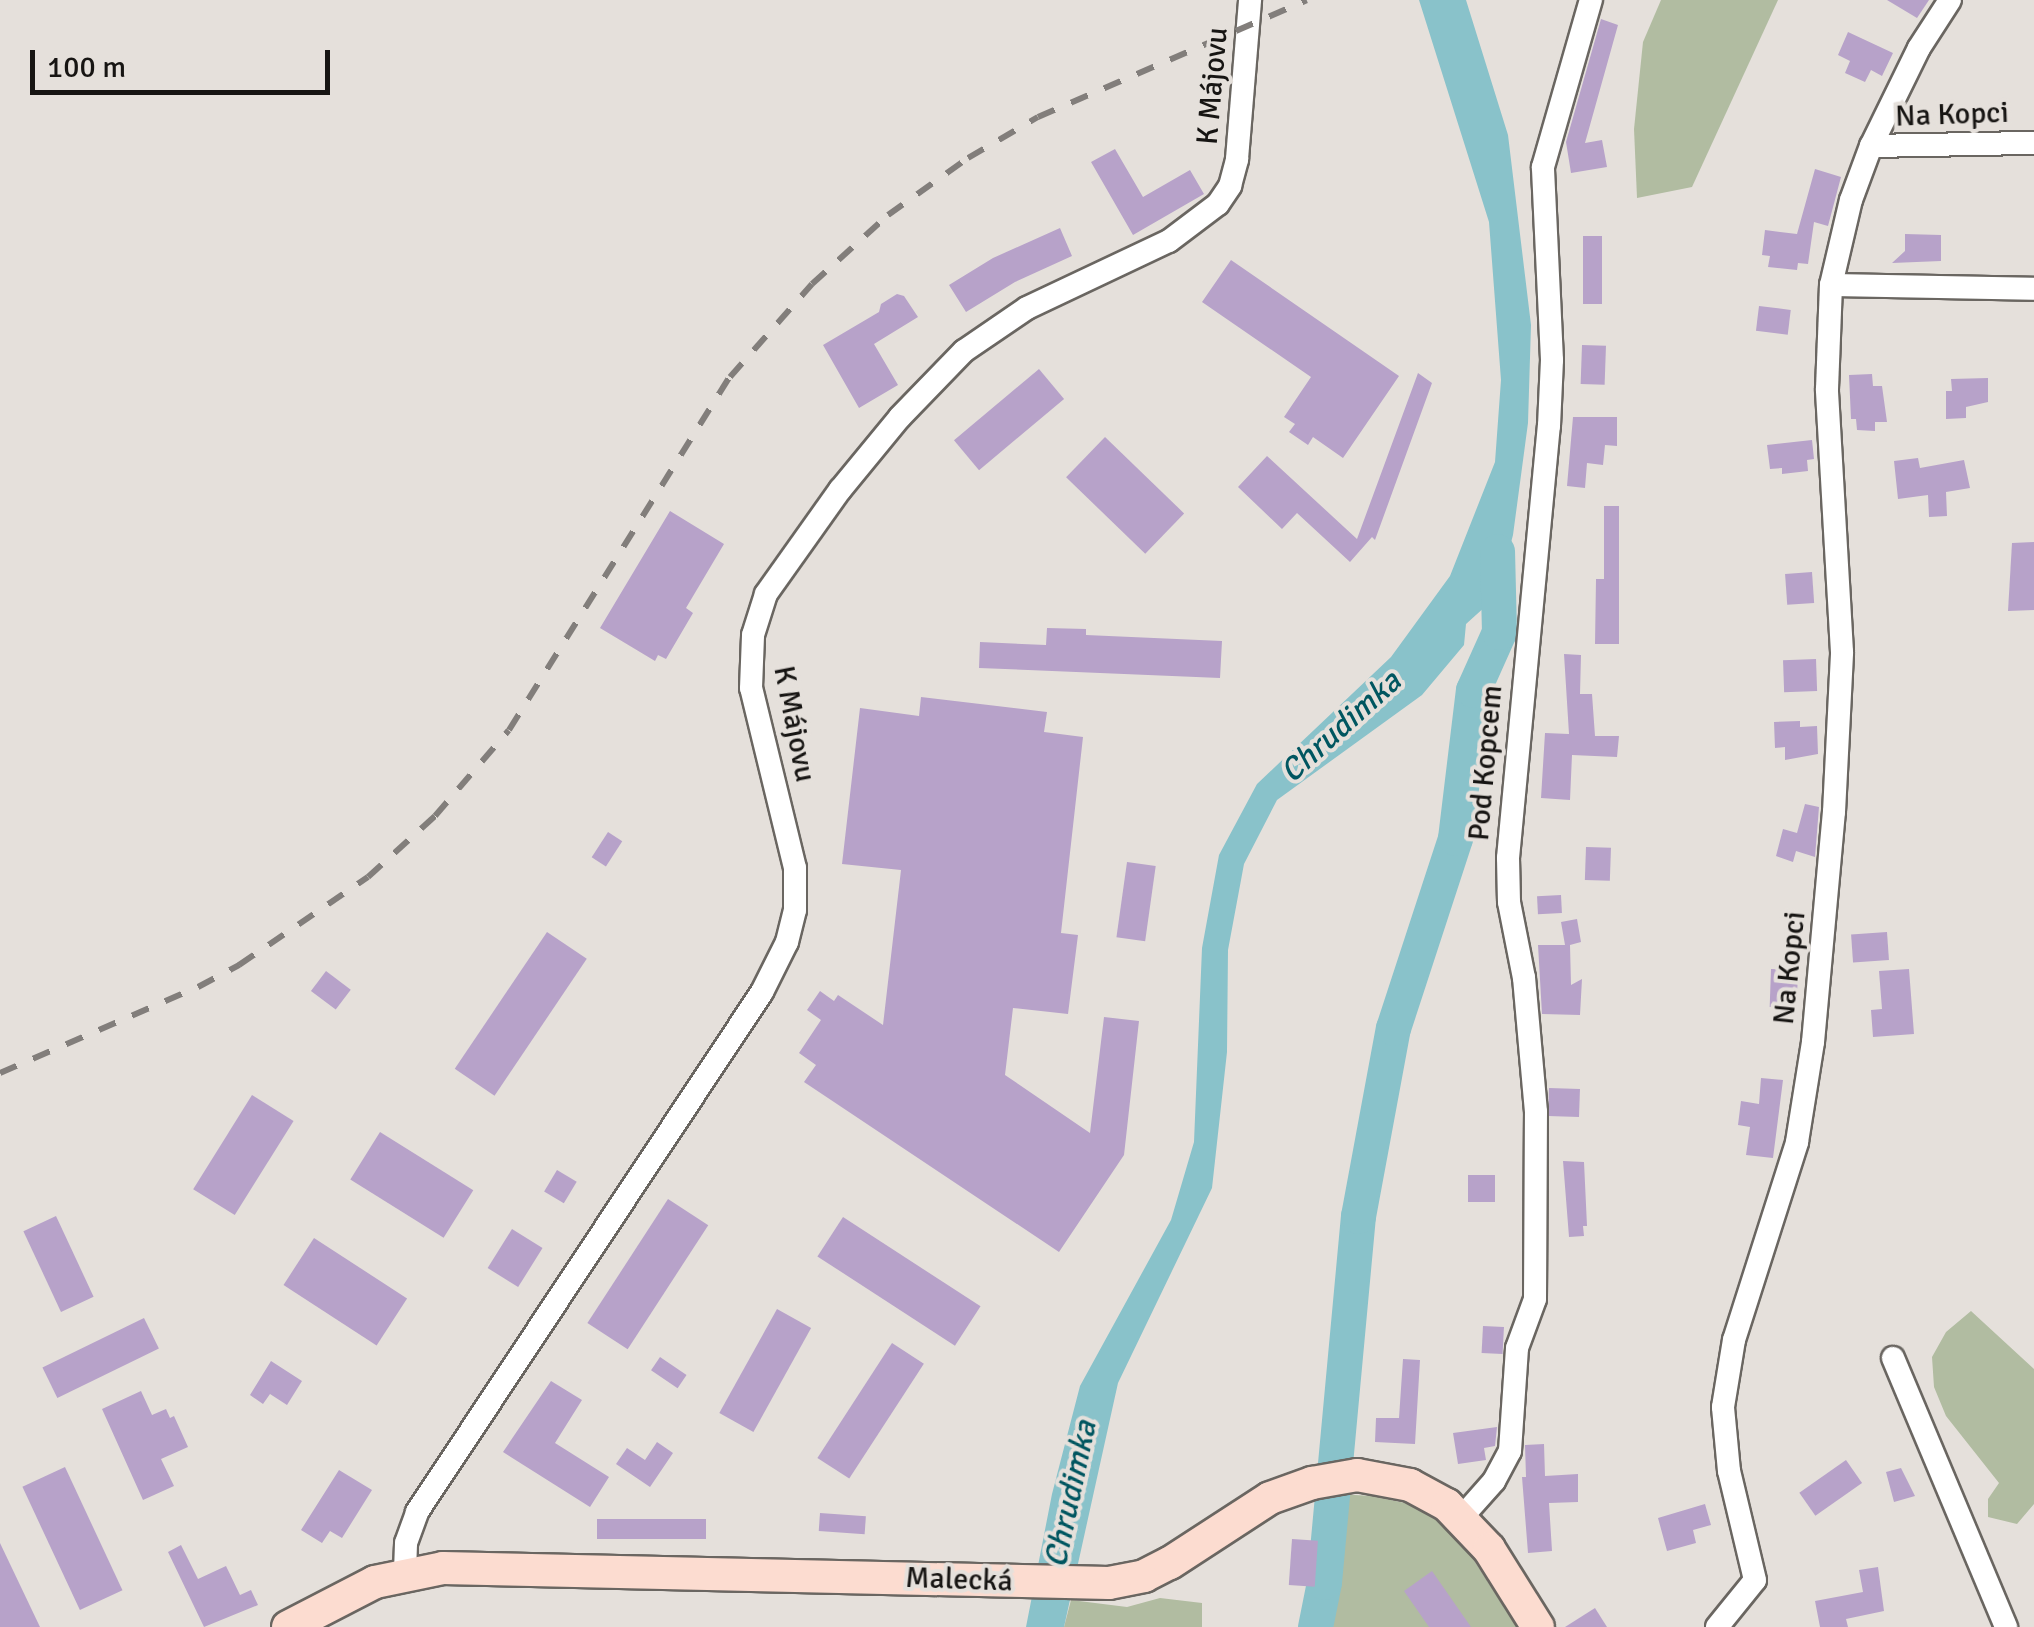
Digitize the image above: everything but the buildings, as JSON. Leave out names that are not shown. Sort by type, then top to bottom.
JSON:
[{"type":"street","name":"K Májovu","points":[[405,1572],[406,1543],[417,1512],[772,976],[787,942],[795,910],[795,868],[758,728],[750,669],[755,622],[774,580],[900,417],[986,333],[1040,301],[1155,248],[1218,204],[1230,186],[1237,159],[1250,0]]},
{"type":"street","name":"Pod Kopcem","points":[[1462,1517],[1494,1481],[1510,1451],[1518,1348],[1535,1298],[1536,1112],[1524,978],[1509,902],[1508,858],[1550,410],[1552,360],[1544,166],[1591,0]]},
{"type":"street","name":"Na Kopci","points":[[1717,1627],[1755,1580],[1729,1472],[1723,1406],[1734,1340],[1772,1230],[1800,1128],[1834,812],[1842,652],[1827,389],[1831,285],[1851,200],[1871,146],[1918,48],[1950,0]]},
{"type":"street","name":"Na Kopci","points":[[1871,146],[2034,143]]},
{"type":"street","points":[[1831,285],[2034,289]]},
{"type":"street","points":[[1892,1358],[2006,1627]]},
{"type":"street","name":"Malecká","points":[[288,1627],[362,1588],[405,1572],[492,1567],[1095,1584],[1144,1576],[1270,1498],[1344,1476],[1382,1477],[1410,1485],[1462,1517],[1489,1549],[1538,1627]]},
{"type":"green space","points":[[1661,0],[1778,0],[1692,187],[1637,198],[1634,129],[1643,42]]},
{"type":"green space","points":[[1971,1311],[2034,1369],[2034,1504],[2017,1524],[1988,1517],[1988,1499],[1999,1483],[1946,1416],[1934,1387],[1932,1357],[1946,1332]]},
{"type":"green space","points":[[1338,1494],[1372,1496],[1419,1506],[1438,1518],[1468,1551],[1517,1627],[1333,1627]]},
{"type":"green space","points":[[1160,1598],[1202,1603],[1202,1627],[1064,1627],[1071,1600],[1127,1607]]},
{"type":"water","name":"Chrudimka","points":[[1419,0],[1466,0],[1508,135],[1531,325],[1528,423],[1513,535],[1497,596],[1466,624],[1464,645],[1422,695],[1277,800],[1244,864],[1228,950],[1227,1052],[1212,1188],[1118,1383],[1064,1627],[1026,1627],[1052,1494],[1080,1386],[1171,1220],[1194,1142],[1202,948],[1219,855],[1257,784],[1391,657],[1450,576],[1495,462],[1501,380],[1489,222]]},
{"type":"waterway","points":[[1315,1627],[1324,1582],[1358,1216],[1393,1028],[1455,838],[1473,690],[1499,632],[1497,551]]},
{"type":"railway","points":[[0,1073],[198,987],[239,965],[368,877],[435,816],[509,730],[730,377],[812,284],[888,215],[968,158],[1038,117],[1307,0]]}]
